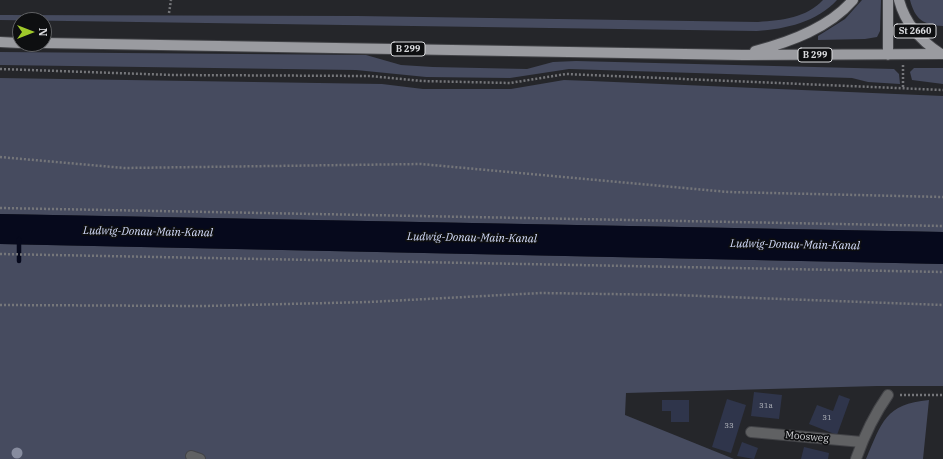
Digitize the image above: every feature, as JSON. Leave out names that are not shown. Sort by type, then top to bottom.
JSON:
[{"type":"main road","name":"B 299","points":[[743,55],[784,43],[804,35],[836,15],[853,0]]},
{"type":"main road","name":"St 2660","points":[[888,0],[888,55]]},
{"type":"main road","name":"St 2660","points":[[899,0],[904,14],[914,30],[926,43],[942,54]]},
{"type":"main road","points":[[0,42],[12,43]]},
{"type":"main road","name":"B 299","points":[[52,43],[743,55],[942,54]]},
{"type":"street","points":[[856,459],[862,442],[877,411],[888,395]]},
{"type":"street","name":"Moosweg","points":[[751,432],[862,442]]},
{"type":"path","points":[[169,13],[171,0]]},
{"type":"path","points":[[903,54],[903,88]]},
{"type":"path","points":[[0,69],[173,75],[370,76],[422,81],[510,83],[566,74],[943,90]]},
{"type":"path","points":[[0,157],[124,168],[421,164],[728,192],[943,197]]},
{"type":"path","points":[[0,208],[943,226]]},
{"type":"path","points":[[0,254],[943,272]]},
{"type":"path","points":[[0,305],[203,306],[369,302],[541,293],[683,295],[943,305]]},
{"type":"path","points":[[888,395],[943,395]]},
{"type":"shaded area","points":[[823,0],[837,0],[829,8],[811,19],[790,26],[757,31],[52,21],[52,15],[357,16],[758,22],[794,17],[809,11]]},
{"type":"shaded area","points":[[862,0],[881,0],[880,31],[877,37],[865,39],[818,40],[818,36],[845,19]]},
{"type":"shaded area","points":[[910,0],[943,0],[943,26],[930,24],[921,20],[914,12]]},
{"type":"shaded area","points":[[0,15],[12,15],[12,20],[0,20]]},
{"type":"shaded area","points":[[0,52],[366,55],[401,65],[527,69],[553,62],[576,61],[894,69],[899,74],[900,84],[868,82],[852,78],[569,69],[510,78],[426,77],[356,70],[0,65]]},
{"type":"shaded area","points":[[914,68],[943,68],[943,84],[912,80],[910,72]]},
{"type":"shaded area","points":[[0,78],[382,84],[423,89],[511,89],[564,80],[943,96],[943,232],[0,214]]},
{"type":"shaded area","points":[[0,244],[943,264],[943,386],[877,386],[626,393],[625,415],[734,459],[0,459]]},
{"type":"shaded area","points":[[929,400],[923,459],[866,459],[881,425],[887,417],[903,406],[914,402]]},
{"type":"water","name":"Ludwig-Donau-Main-Kanal","points":[[0,214],[943,232],[943,264],[0,244]]},
{"type":"building","points":[[754,392],[782,395],[779,419],[751,416]]},
{"type":"building","points":[[839,395],[850,399],[837,435],[809,424],[817,405],[833,411]]},
{"type":"building","points":[[727,399],[746,405],[731,453],[712,447]]},
{"type":"building","points":[[662,400],[689,400],[689,422],[671,422],[671,411],[662,411]]},
{"type":"building","points":[[742,442],[758,448],[754,459],[737,456]]},
{"type":"building","points":[[804,447],[829,453],[828,459],[801,459]]},
{"type":"waterway","points":[[19,239],[19,261]]}]
